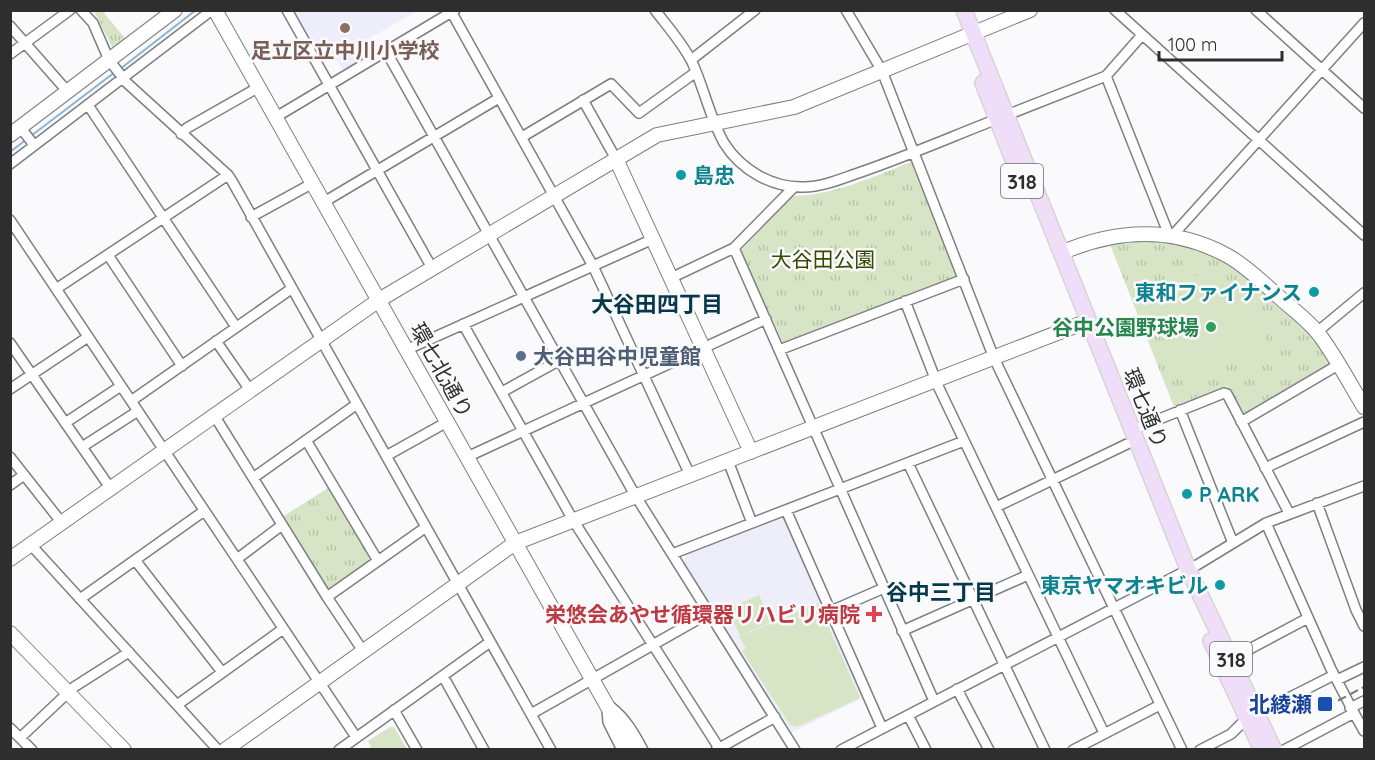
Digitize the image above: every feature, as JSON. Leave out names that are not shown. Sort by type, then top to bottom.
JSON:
[{"type":"main road","name":"環七通り","points":[[954,10],[969,35],[1184,571],[1252,717],[1274,750]]},
{"type":"main road","name":"環七通り","points":[[964,10],[969,35]]},
{"type":"main road","name":"環七通り","points":[[1001,117],[1061,253],[1084,323]]},
{"type":"main road","name":"環七通り","points":[[1184,571],[1231,659],[1262,750]]},
{"type":"street","points":[[10,54],[70,10]]},
{"type":"street","points":[[10,164],[33,144],[88,105],[117,70],[175,10]]},
{"type":"street","points":[[33,144],[18,131],[68,92],[117,70],[213,10]]},
{"type":"street","name":"環七北通り","points":[[213,10],[276,117],[632,750]]},
{"type":"street","points":[[287,10],[432,268]]},
{"type":"street","points":[[655,10],[691,60],[723,141],[734,156],[746,168],[771,182],[807,188],[913,153],[1106,76],[1142,35]]},
{"type":"street","points":[[846,10],[882,71],[994,358],[1182,750]]},
{"type":"street","points":[[10,559],[379,300],[657,135],[794,107],[1030,10]]},
{"type":"street","points":[[1114,10],[1365,235]]},
{"type":"street","points":[[1256,10],[1365,108]]},
{"type":"street","points":[[82,11],[96,28],[117,70],[182,134],[228,175],[551,750]]},
{"type":"street","points":[[691,60],[754,11]]},
{"type":"street","points":[[276,117],[453,12],[593,266],[690,475]]},
{"type":"street","points":[[1171,235],[1365,23]]},
{"type":"street","points":[[10,26],[68,92]]},
{"type":"street","points":[[386,51],[636,495],[795,750]]},
{"type":"street","points":[[522,137],[611,84],[639,113],[696,72]]},
{"type":"street","points":[[1106,76],[1171,235]]},
{"type":"street","points":[[182,134],[187,128],[259,87]]},
{"type":"street","points":[[324,202],[499,98]]},
{"type":"street","points":[[583,100],[616,159],[751,452]]},
{"type":"street","points":[[88,105],[236,327]]},
{"type":"street","points":[[56,288],[228,175]]},
{"type":"street","points":[[251,217],[313,183]]},
{"type":"street","points":[[671,278],[734,248],[794,187]]},
{"type":"street","points":[[10,219],[356,737]]},
{"type":"street","points":[[1061,253],[1081,244],[1133,234],[1171,235],[1203,244],[1229,256],[1259,279],[1317,332],[1365,407]]},
{"type":"street","points":[[406,350],[652,239]]},
{"type":"street","points":[[734,248],[934,701]]},
{"type":"street","points":[[108,255],[182,366]]},
{"type":"street","points":[[779,350],[964,279]]},
{"type":"street","points":[[131,401],[291,289]]},
{"type":"street","points":[[1317,332],[1365,293]]},
{"type":"street","points":[[905,301],[936,380],[964,441],[1104,733]]},
{"type":"street","points":[[466,457],[766,320]]},
{"type":"street","points":[[225,750],[515,543],[1084,323]]},
{"type":"street","points":[[464,324],[573,519],[718,749],[775,717]]},
{"type":"street","points":[[10,389],[88,337]]},
{"type":"street","points":[[216,341],[250,390]]},
{"type":"street","points":[[10,343],[111,489]]},
{"type":"street","points":[[502,393],[560,360]]},
{"type":"street","points":[[1241,422],[1338,364]]},
{"type":"street","points":[[65,423],[121,386]]},
{"type":"street","points":[[996,507],[1053,480],[1180,410],[1224,393],[1227,394],[1288,513]]},
{"type":"street","points":[[253,477],[357,404]]},
{"type":"street","points":[[1180,410],[1233,543]]},
{"type":"street","points":[[82,447],[138,411]]},
{"type":"street","points":[[214,415],[363,651]]},
{"type":"street","points":[[386,456],[447,422]]},
{"type":"street","points":[[1265,468],[1365,422]]},
{"type":"street","points":[[306,440],[378,561]]},
{"type":"street","points":[[672,554],[964,441]]},
{"type":"street","points":[[10,457],[62,523]]},
{"type":"street","points":[[728,460],[752,523]]},
{"type":"street","points":[[908,463],[1045,750]]},
{"type":"street","points":[[10,485],[24,475]]},
{"type":"street","points":[[841,750],[1184,571],[1266,522],[1363,489]]},
{"type":"street","points":[[1317,503],[1356,610],[1365,626]]},
{"type":"street","points":[[786,510],[882,728]]},
{"type":"street","points":[[80,598],[204,511]]},
{"type":"street","points":[[1266,522],[1335,678],[1365,731]]},
{"type":"street","points":[[237,559],[282,525]]},
{"type":"street","points":[[327,597],[426,527]]},
{"type":"street","points":[[31,544],[218,750]]},
{"type":"street","points":[[135,560],[222,672]]},
{"type":"street","points":[[902,631],[1028,575]]},
{"type":"street","points":[[831,611],[884,588]]},
{"type":"street","points":[[531,714],[709,613]]},
{"type":"street","points":[[1231,659],[1308,618]]},
{"type":"street","points":[[177,705],[283,629]]},
{"type":"street","points":[[10,633],[124,750]]},
{"type":"street","points":[[339,750],[490,642]]},
{"type":"street","points":[[21,738],[68,692],[129,652]]},
{"type":"street","points":[[1200,750],[1231,734],[1252,717],[1335,678],[1365,667]]},
{"type":"street","points":[[1346,686],[1347,681],[1365,672]]},
{"type":"street","points":[[442,676],[484,750]]},
{"type":"street","points":[[957,689],[989,750]]},
{"type":"street","points":[[1284,750],[1365,701]]},
{"type":"street","points":[[607,704],[608,722],[622,750]]},
{"type":"street","points":[[607,704],[621,715],[643,750]]},
{"type":"street","points":[[1073,750],[1160,705]]},
{"type":"street","points":[[394,710],[417,750]]},
{"type":"street","points":[[908,715],[926,750]]},
{"type":"street","points":[[10,728],[32,750]]},
{"type":"street","points":[[861,739],[866,750]]},
{"type":"shaded area","name":"足立区立中川小学校","points":[[293,11],[417,11],[358,45],[364,58],[343,70],[333,56],[322,62]]},
{"type":"shaded area","points":[[781,516],[785,518],[863,698],[791,733],[684,563],[686,555]]},
{"type":"green space","points":[[94,11],[105,11],[104,13],[125,38],[114,47],[112,47]]},
{"type":"green space","name":"大谷田公園","points":[[911,162],[956,276],[784,344],[740,252],[791,196],[837,189]]},
{"type":"green space","points":[[1124,238],[1180,242],[1215,256],[1246,274],[1315,338],[1330,361],[1329,365],[1246,413],[1242,412],[1227,386],[1174,407],[1109,242]]},
{"type":"green space","name":"谷中公園野球場","points":[[1194,276],[1224,282],[1237,288],[1247,297],[1262,320],[1267,350],[1188,381],[1177,372],[1147,300],[1151,294],[1168,282]]},
{"type":"green space","points":[[328,488],[369,557],[369,561],[330,588],[327,588],[282,517]]},
{"type":"green space","points":[[759,595],[771,622],[740,636],[728,609]]},
{"type":"green space","points":[[818,603],[860,698],[797,727],[790,725],[742,651],[746,648],[739,637]]},
{"type":"green space","points":[[390,727],[394,727],[407,749],[368,749],[371,747],[368,741]]},
{"type":"waterway","points":[[120,69],[196,10]]},
{"type":"waterway","points":[[31,136],[115,72]]},
{"type":"waterway","points":[[10,152],[27,139]]},
{"type":"railway","points":[[1326,707],[1364,687]]},
{"type":"place","name":"足立区立中川小学校","points":[[345,28]]},
{"type":"place","name":"島忠","points":[[681,175]]},
{"type":"place","name":"東和ファイナンス","points":[[1314,292]]},
{"type":"place","name":"谷中公園野球場","points":[[1211,327]]},
{"type":"place","name":"大谷田谷中児童館","points":[[521,356]]},
{"type":"place","name":"P ARK","points":[[1187,494]]},
{"type":"place","name":"東京ヤマオキビル","points":[[1220,585]]},
{"type":"place","name":"栄悠会あやせ循環器リハビリ病院","points":[[874,614]]},
{"type":"place","name":"北綾瀬","points":[[1325,704]]},
{"type":"district","name":"大谷田四丁目","points":[[657,304]]},
{"type":"district","name":"谷中三丁目","points":[[941,592]]}]
